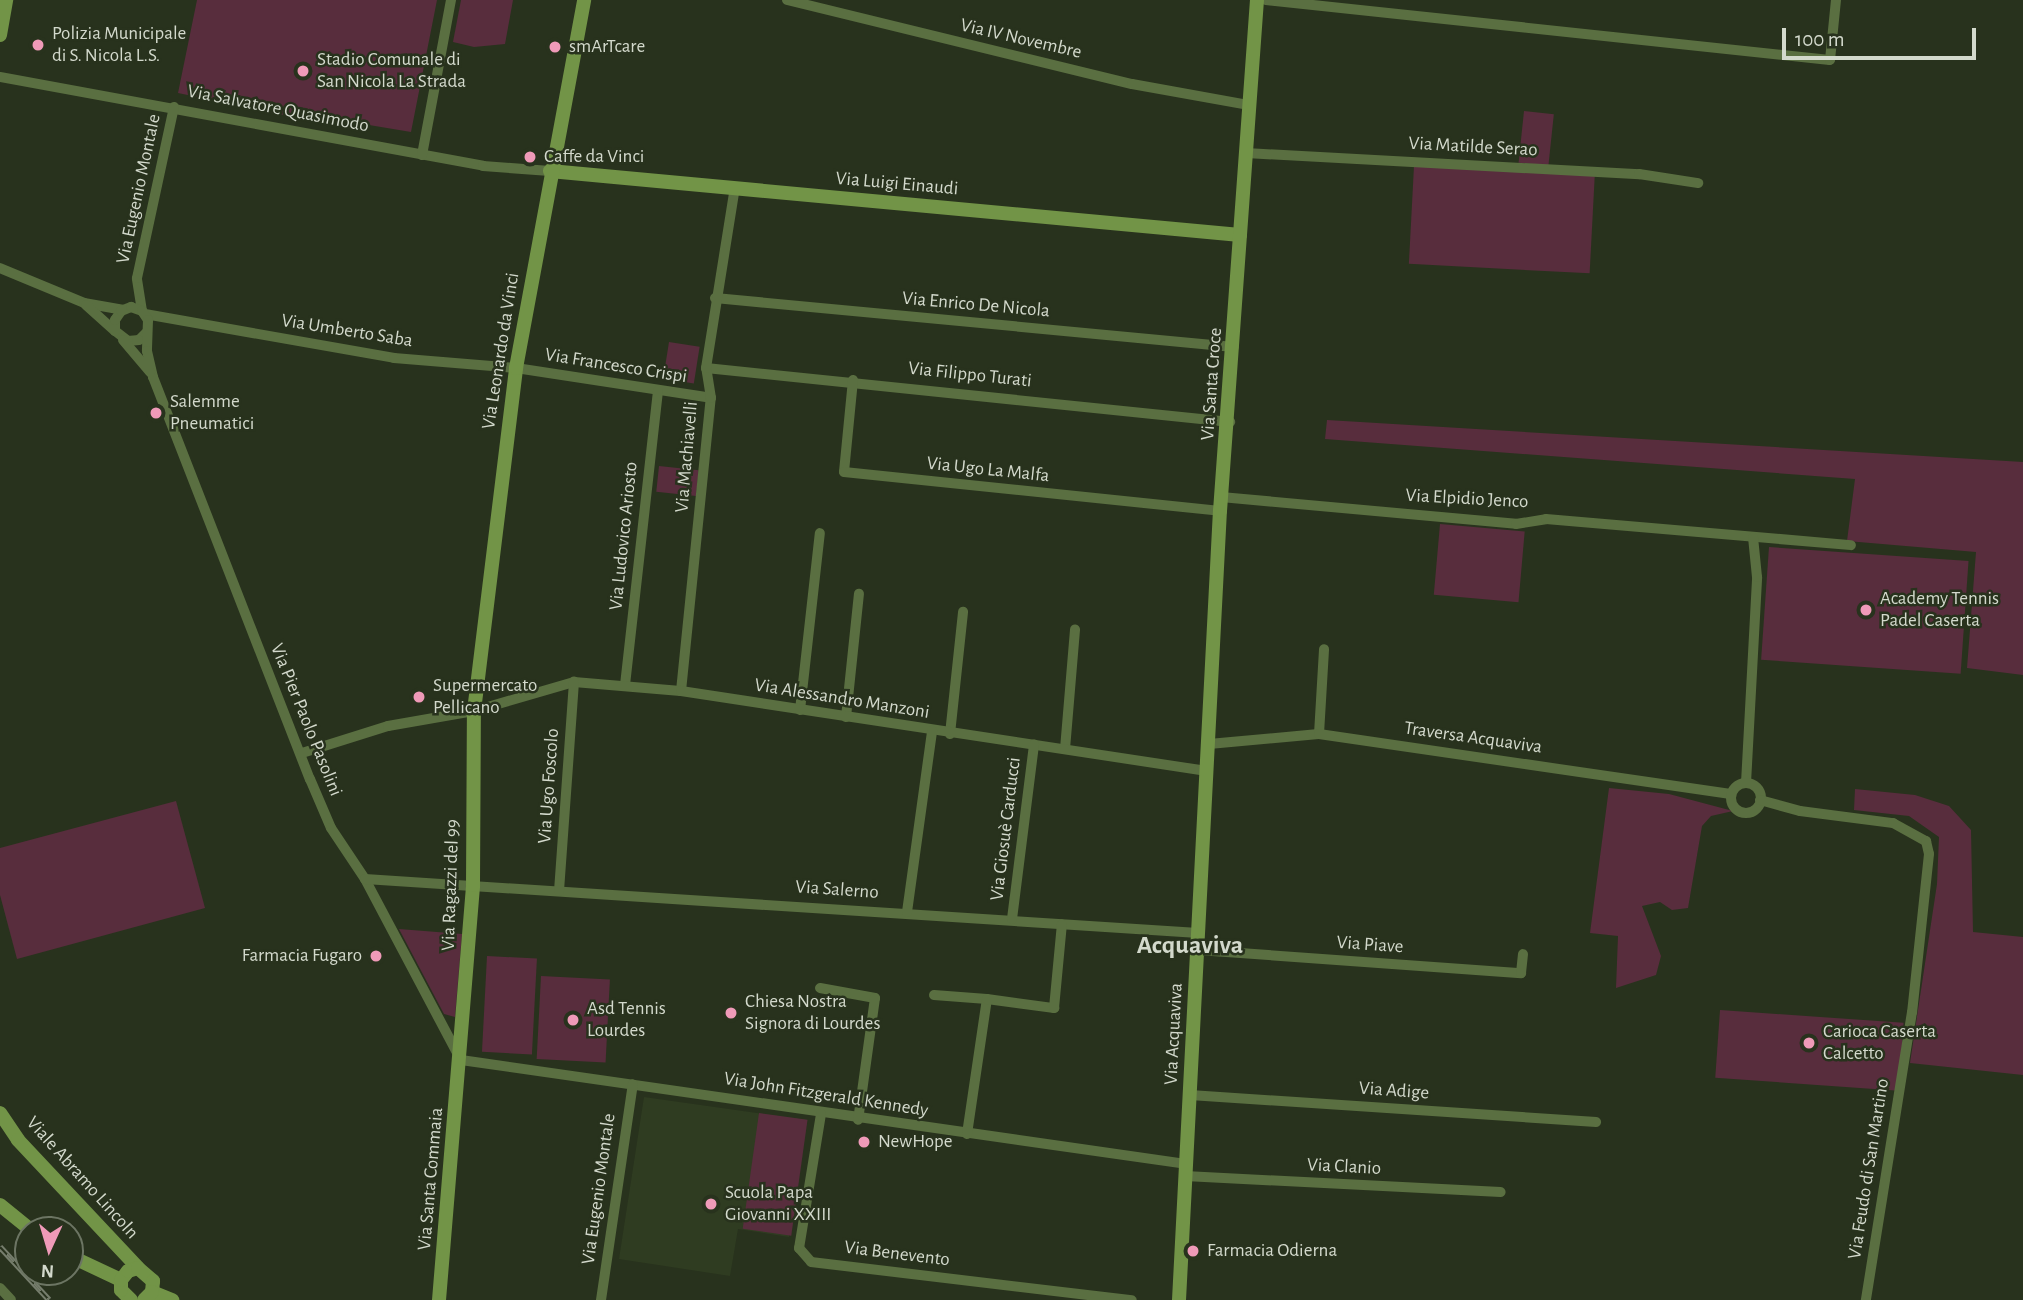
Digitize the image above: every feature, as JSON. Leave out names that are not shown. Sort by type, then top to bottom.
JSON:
[{"type":"street","points":[[0,35],[6,0]]},
{"type":"street","points":[[422,155],[451,0]]},
{"type":"street","name":"Via Leonardo da Vinci","points":[[474,711],[516,368],[550,171],[584,0]]},
{"type":"street","name":"Via IV Novembre","points":[[787,0],[1132,84],[1249,105]]},
{"type":"street","name":"Via Santa Croce","points":[[1207,771],[1221,504],[1230,422],[1245,153],[1257,0]]},
{"type":"street","points":[[1266,0],[1830,60],[1836,0]]},
{"type":"street","name":"Via Salvatore Quasimodo","points":[[0,77],[174,107],[422,155],[550,171]]},
{"type":"street","name":"Via Eugenio Montale","points":[[124,309],[137,278],[174,107]]},
{"type":"street","name":"Via Matilde Serao","points":[[1245,153],[1639,174],[1698,183]]},
{"type":"street","name":"Via Luigi Einaudi","points":[[550,171],[1240,235]]},
{"type":"street","name":"Via Machiavelli","points":[[681,691],[711,398],[706,368],[715,298],[735,187]]},
{"type":"street","name":"Via Pier Paolo Pasolini","points":[[0,268],[84,303],[124,309]]},
{"type":"street","name":"Via Eugenio Montale","points":[[137,278],[143,313]]},
{"type":"street","name":"Via Enrico De Nicola","points":[[715,298],[1234,347]]},
{"type":"street","name":"Via Pier Paolo Pasolini","points":[[84,303],[119,335],[153,377]]},
{"type":"street","points":[[124,309],[143,313],[148,330],[139,340],[119,335],[115,320],[124,309]]},
{"type":"street","name":"Via Umberto Saba","points":[[143,313],[394,358],[516,368]]},
{"type":"street","name":"Via Umberto Saba","points":[[148,330],[174,320]]},
{"type":"street","name":"Via Pier Paolo Pasolini","points":[[148,330],[153,377],[331,828],[365,879],[461,1060]]},
{"type":"street","name":"Via Francesco Crispi","points":[[516,368],[711,398]]},
{"type":"street","name":"Via Filippo Turati","points":[[706,368],[853,380],[1230,422]]},
{"type":"street","name":"Via Ugo La Malfa","points":[[853,380],[844,472],[1221,504]]},
{"type":"street","name":"Via Ludovico Ariosto","points":[[625,685],[658,391]]},
{"type":"street","name":"Via Elpidio Jenco","points":[[1221,504],[1516,524],[1546,519],[1851,545]]},
{"type":"street","points":[[800,710],[820,533]]},
{"type":"street","points":[[1746,783],[1757,577],[1753,537]]},
{"type":"street","points":[[846,717],[859,594]]},
{"type":"street","points":[[950,734],[963,612]]},
{"type":"street","points":[[1065,749],[1074,629]]},
{"type":"street","points":[[1319,734],[1324,649]]},
{"type":"street","name":"Via Alessandro Manzoni","points":[[302,753],[388,726],[474,711],[574,682],[681,691],[1207,771]]},
{"type":"street","name":"Via Ugo Foscolo","points":[[559,891],[574,682]]},
{"type":"street","name":"Via Ragazzi del 99","points":[[461,1060],[473,885],[474,711]]},
{"type":"street","points":[[907,912],[932,731]]},
{"type":"street","name":"Traversa Acquaviva","points":[[1209,744],[1319,734],[1731,794]]},
{"type":"street","name":"Via Giosuè Carducci","points":[[1012,919],[1034,744]]},
{"type":"street","name":"Via Acquaviva","points":[[1179,1300],[1207,771]]},
{"type":"street","points":[[1746,783],[1757,788],[1760,800],[1756,808],[1743,812],[1735,807],[1731,794],[1746,783]]},
{"type":"street","name":"Via Feudo di San Martino","points":[[1760,800],[1800,811],[1894,823],[1926,841],[1929,854],[1911,1024],[1866,1300]]},
{"type":"street","name":"Via Salerno","points":[[365,879],[907,912],[1198,933]]},
{"type":"street","points":[[934,995],[1054,1008],[1062,924]]},
{"type":"street","name":"Via Piave","points":[[1198,950],[1521,973],[1523,954]]},
{"type":"street","points":[[820,988],[875,998],[858,1120]]},
{"type":"street","points":[[967,1134],[987,999]]},
{"type":"street","name":"Via John Fitzgerald Kennedy","points":[[461,1060],[780,1103],[821,1114],[967,1134],[1186,1170]]},
{"type":"street","name":"Via Santa Commaia","points":[[439,1300],[461,1060]]},
{"type":"street","name":"Via Eugenio Montale","points":[[601,1300],[633,1084]]},
{"type":"street","name":"Via Adige","points":[[1190,1095],[1596,1122]]},
{"type":"street","name":"Viale Abramo Lincoln","points":[[0,1113],[18,1140],[138,1268],[151,1276],[148,1296]]},
{"type":"street","name":"Via Benevento","points":[[821,1114],[799,1248],[811,1262],[1132,1300]]},
{"type":"street","points":[[0,1123],[18,1140]]},
{"type":"street","name":"Via Clanio","points":[[1186,1170],[1501,1192]]},
{"type":"street","points":[[0,1205],[14,1216]]},
{"type":"street","points":[[84,1263],[121,1280]]},
{"type":"street","points":[[121,1280],[138,1268]]},
{"type":"street","points":[[121,1280],[121,1290],[131,1300]]},
{"type":"street","points":[[0,1288],[11,1300]]},
{"type":"street","points":[[148,1296],[172,1300]]},
{"type":"shaded area","name":"Stadio Comunale di San Nicola La Strada","points":[[197,0],[437,0],[411,132],[363,124],[361,131],[178,93]]},
{"type":"shaded area","points":[[461,0],[513,0],[505,44],[474,47],[453,42]]},
{"type":"shaded area","points":[[1524,111],[1554,114],[1548,166],[1519,163]]},
{"type":"shaded area","points":[[1414,166],[1595,175],[1590,273],[1409,264]]},
{"type":"shaded area","points":[[669,342],[700,347],[694,383],[663,379]]},
{"type":"shaded area","points":[[1327,420],[2023,462],[2023,675],[1967,668],[1976,552],[1847,541],[1855,479],[1325,439]]},
{"type":"shaded area","points":[[659,466],[699,470],[696,496],[656,492]]},
{"type":"shaded area","points":[[1440,524],[1525,531],[1518,602],[1434,595]]},
{"type":"shaded area","name":"Academy Tennis Padel Caserta","points":[[1769,547],[1969,561],[1961,674],[1761,660]]},
{"type":"shaded area","points":[[1609,788],[1669,794],[1733,811],[1711,816],[1702,826],[1688,908],[1672,910],[1660,902],[1642,906],[1661,956],[1656,975],[1616,988],[1618,936],[1590,933]]},
{"type":"shaded area","points":[[1855,789],[1915,795],[1949,806],[1971,830],[1973,932],[2023,937],[2023,1075],[1910,1063],[1937,884],[1939,837],[1909,816],[1854,810]]},
{"type":"shaded area","points":[[176,801],[205,908],[17,959],[0,895],[0,848]]},
{"type":"shaded area","points":[[399,929],[462,934],[455,1017],[444,1014]]},
{"type":"shaded area","points":[[487,956],[537,959],[532,1054],[482,1052]]},
{"type":"shaded area","name":"Asd Tennis Lourdes","points":[[541,976],[610,980],[606,1062],[537,1059]]},
{"type":"shaded area","name":"Carioca Caserta Calcetto","points":[[1720,1010],[1904,1023],[1899,1091],[1715,1078]]},
{"type":"shaded area","name":"Scuola Papa Giovanni XXIII","points":[[644,1097],[807,1120],[789,1237],[738,1229],[730,1276],[619,1259]]},
{"type":"shaded area","points":[[759,1113],[808,1120],[791,1236],[743,1229]]},
{"type":"railway","points":[[0,1247],[49,1300]]},
{"type":"place","name":"Polizia Municipale di S. Nicola L.S.","points":[[38,45]]},
{"type":"place","name":"smArTcare","points":[[555,47]]},
{"type":"place","name":"Stadio Comunale di San Nicola La Strada","points":[[303,71]]},
{"type":"place","name":"Caffe da Vinci","points":[[530,157]]},
{"type":"place","name":"Salemme Pneumatici","points":[[156,413]]},
{"type":"place","name":"Academy Tennis Padel Caserta","points":[[1866,610]]},
{"type":"place","name":"Supermercato Pellicano","points":[[419,697]]},
{"type":"place","name":"Farmacia Fugaro","points":[[376,956]]},
{"type":"place","name":"Chiesa Nostra Signora di Lourdes","points":[[731,1013]]},
{"type":"place","name":"Asd Tennis Lourdes","points":[[573,1020]]},
{"type":"place","name":"Carioca Caserta Calcetto","points":[[1809,1043]]},
{"type":"place","name":"NewHope","points":[[864,1142]]},
{"type":"place","name":"Scuola Papa Giovanni XXIII","points":[[711,1204]]},
{"type":"place","name":"Farmacia Odierna","points":[[1193,1251]]},
{"type":"district","name":"Acquaviva","points":[[1190,946]]}]
